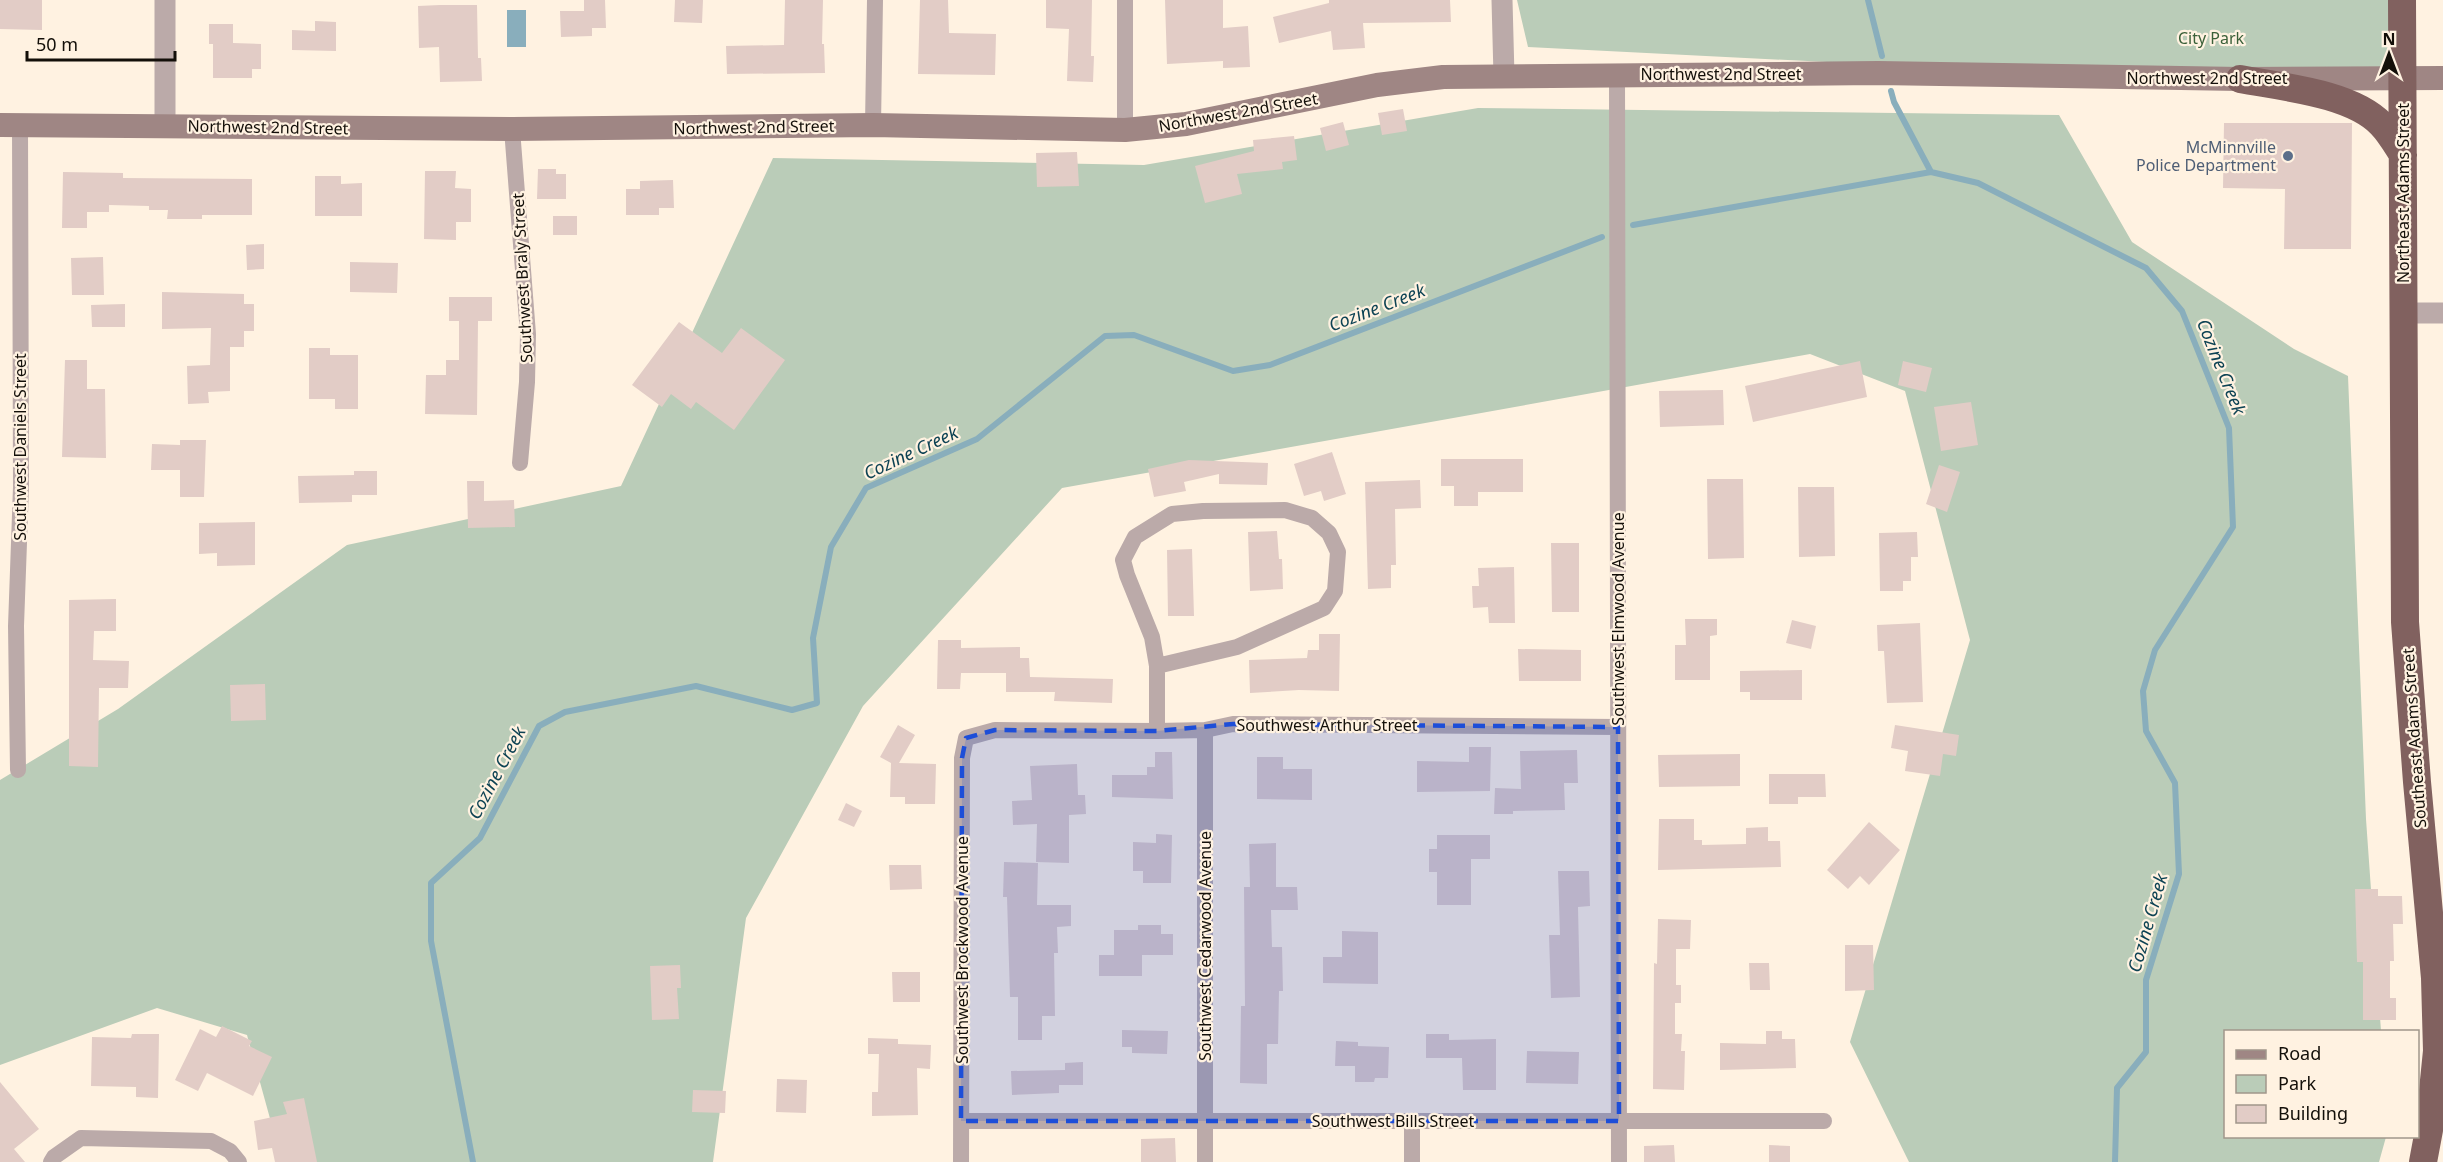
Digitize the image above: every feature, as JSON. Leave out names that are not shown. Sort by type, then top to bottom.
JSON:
[{"type":"highway","name":"Northeast Adams Street","points":[[2402,0],[2403,313]]},
{"type":"highway","points":[[2240,79],[2318,95],[2363,111],[2380,123],[2403,155]]},
{"type":"highway","name":"Southeast Adams Street","points":[[2403,313],[2405,622],[2435,978],[2437,1051],[2436,1130],[2423,1162]]},
{"type":"main road","name":"Northwest 2nd Street","points":[[10,124],[512,129],[873,125],[1125,130],[1186,124],[1377,85],[1443,77],[1878,73],[2240,79],[2443,78]]},
{"type":"street","points":[[165,0],[165,125]]},
{"type":"street","points":[[873,125],[875,0]]},
{"type":"street","points":[[1125,0],[1125,130]]},
{"type":"street","points":[[1502,0],[1504,76]]},
{"type":"street","name":"Southwest Elmwood Avenue","points":[[1617,75],[1619,1162]]},
{"type":"street","name":"Southwest Daniels Street","points":[[10,124],[21,487],[16,626],[18,770]]},
{"type":"street","name":"Southwest Braly Street","points":[[512,129],[528,334],[527,382],[520,463]]},
{"type":"street","points":[[2403,313],[2443,313]]},
{"type":"street","points":[[1157,666],[1237,647],[1324,608],[1335,591],[1338,552],[1329,533],[1312,518],[1285,510],[1203,511],[1172,514],[1136,537],[1123,560],[1152,637],[1157,666],[1157,731]]},
{"type":"street","name":"Southwest Arthur Street","points":[[966,738],[995,730],[1205,730],[1233,724],[1618,727]]},
{"type":"street","name":"Southwest Cedarwood Avenue","points":[[1205,730],[1205,1162]]},
{"type":"street","name":"Southwest Brockwood Avenue","points":[[961,1162],[962,758],[966,738]]},
{"type":"street","name":"Southwest Bills Street","points":[[961,1121],[1824,1121]]},
{"type":"street","points":[[1412,1121],[1412,1162]]},
{"type":"street","points":[[51,1162],[54,1157],[81,1138],[211,1141],[230,1151],[239,1162]]},
{"type":"highlighted area","points":[[1233,724],[1618,727],[1619,1121],[961,1121],[962,758],[966,738],[995,730],[1157,731]]},
{"type":"green space","name":"City Park","points":[[1517,0],[2402,0],[2403,78],[2124,77],[1528,47]]},
{"type":"green space","points":[[1478,108],[2059,115],[2132,242],[2294,349],[2348,376],[2366,819],[2381,1030],[2224,1030],[2224,1138],[2386,1138],[2379,1162],[1909,1162],[1850,1042],[1970,640],[1905,391],[1810,354],[1062,488],[863,706],[746,918],[713,1162],[282,1162],[247,1035],[157,1008],[0,1065],[0,780],[118,709],[347,545],[621,486],[773,158],[1144,165]]},
{"type":"water","points":[[507,10],[526,10],[526,47],[507,47]]},
{"type":"building","points":[[0,0],[42,0],[42,30],[0,29]]},
{"type":"building","points":[[584,0],[605,0],[606,28],[592,28],[592,36],[561,37],[560,11],[584,11]]},
{"type":"building","points":[[675,0],[703,0],[702,23],[674,22]]},
{"type":"building","points":[[785,0],[823,0],[822,44],[824,44],[825,73],[727,74],[726,46],[784,45]]},
{"type":"building","points":[[920,0],[948,0],[949,33],[996,34],[995,75],[918,74]]},
{"type":"building","points":[[1046,0],[1092,0],[1093,82],[1067,81],[1069,29],[1046,28]]},
{"type":"building","points":[[1165,0],[1223,0],[1223,28],[1248,26],[1250,67],[1223,68],[1223,61],[1167,64]]},
{"type":"building","points":[[1329,0],[1450,0],[1451,22],[1363,23],[1365,48],[1333,50],[1331,31],[1279,43],[1273,17],[1329,3]]},
{"type":"building","points":[[477,5],[478,58],[481,58],[482,81],[440,82],[439,47],[419,48],[418,6]]},
{"type":"building","points":[[315,21],[336,22],[336,51],[292,50],[292,30],[315,31]]},
{"type":"building","points":[[209,24],[233,24],[233,43],[261,44],[261,69],[252,69],[252,78],[213,78],[213,44],[209,44]]},
{"type":"building","points":[[1403,109],[1407,131],[1382,135],[1378,113]]},
{"type":"building","points":[[1343,122],[1349,145],[1326,151],[1320,128]]},
{"type":"building","name":"McMinnville Police Department","points":[[2224,123],[2352,123],[2351,249],[2284,249],[2285,189],[2223,188]]},
{"type":"building","points":[[1294,136],[1297,160],[1282,162],[1283,169],[1237,174],[1242,194],[1205,203],[1195,166],[1254,151],[1253,140]]},
{"type":"building","points":[[1077,152],[1079,186],[1037,187],[1036,153]]},
{"type":"building","points":[[538,169],[556,169],[556,174],[566,174],[566,199],[537,199]]},
{"type":"building","points":[[425,171],[456,171],[455,188],[471,189],[471,222],[456,222],[456,240],[424,239]]},
{"type":"building","points":[[63,172],[123,173],[123,178],[252,179],[252,215],[202,215],[202,219],[167,219],[168,210],[149,210],[149,206],[109,205],[109,212],[87,212],[87,228],[62,228]]},
{"type":"building","points":[[315,176],[341,176],[341,184],[362,183],[362,216],[315,216]]},
{"type":"building","points":[[673,180],[674,208],[659,208],[659,215],[626,215],[626,189],[640,189],[640,181]]},
{"type":"building","points":[[553,216],[577,216],[577,235],[553,235]]},
{"type":"building","points":[[264,244],[264,269],[247,270],[246,245]]},
{"type":"building","points":[[103,257],[104,295],[72,295],[71,258]]},
{"type":"building","points":[[350,262],[398,263],[397,293],[350,292]]},
{"type":"building","points":[[162,292],[244,294],[244,304],[254,304],[254,331],[244,331],[244,347],[230,347],[230,391],[208,392],[209,403],[188,404],[187,366],[210,365],[211,328],[162,329]]},
{"type":"building","points":[[449,297],[492,297],[492,321],[478,321],[477,415],[425,414],[426,375],[446,375],[446,360],[459,360],[459,321],[449,321]]},
{"type":"building","points":[[125,304],[125,327],[92,327],[91,305]]},
{"type":"building","points":[[679,322],[722,353],[741,328],[785,360],[734,430],[696,402],[691,409],[671,394],[662,407],[632,385]]},
{"type":"building","points":[[309,348],[330,348],[330,355],[358,355],[358,409],[335,409],[335,399],[309,399]]},
{"type":"building","points":[[65,360],[87,360],[87,389],[105,389],[106,458],[62,457]]},
{"type":"building","points":[[1860,361],[1867,397],[1753,422],[1745,386]]},
{"type":"building","points":[[1903,361],[1932,368],[1926,392],[1898,385]]},
{"type":"building","points":[[1723,390],[1724,425],[1660,427],[1659,391]]},
{"type":"building","points":[[1971,402],[1978,445],[1941,451],[1934,407]]},
{"type":"building","points":[[180,440],[206,440],[204,497],[180,497],[180,470],[151,470],[152,444],[180,445]]},
{"type":"building","points":[[1332,452],[1346,494],[1324,501],[1321,491],[1304,496],[1294,464]]},
{"type":"building","points":[[1441,459],[1523,459],[1523,492],[1478,492],[1478,506],[1454,506],[1454,486],[1441,486]]},
{"type":"building","points":[[1189,460],[1268,463],[1267,485],[1219,484],[1219,474],[1184,482],[1186,491],[1154,497],[1148,469]]},
{"type":"building","points":[[1939,465],[1960,472],[1947,512],[1926,504]]},
{"type":"building","points":[[354,471],[377,471],[377,495],[352,495],[352,502],[299,503],[298,476],[354,475]]},
{"type":"building","points":[[1707,479],[1743,479],[1744,558],[1708,559]]},
{"type":"building","points":[[1420,480],[1421,508],[1395,509],[1396,565],[1391,565],[1391,588],[1368,589],[1365,482]]},
{"type":"building","points":[[467,481],[484,481],[484,501],[514,500],[515,527],[468,528]]},
{"type":"building","points":[[1798,487],[1834,487],[1835,556],[1799,557]]},
{"type":"building","points":[[255,522],[255,565],[217,566],[217,553],[199,554],[199,523]]},
{"type":"building","points":[[1277,531],[1279,559],[1282,559],[1283,589],[1250,591],[1248,532]]},
{"type":"building","points":[[1917,532],[1918,557],[1911,557],[1911,581],[1903,581],[1903,591],[1880,591],[1879,533]]},
{"type":"building","points":[[1551,543],[1579,543],[1579,612],[1552,612]]},
{"type":"building","points":[[1192,549],[1194,616],[1168,616],[1167,550]]},
{"type":"building","points":[[1514,567],[1515,623],[1489,623],[1488,607],[1473,608],[1472,586],[1479,586],[1478,568]]},
{"type":"building","points":[[116,599],[116,631],[94,631],[93,660],[129,661],[128,688],[99,688],[98,767],[69,766],[69,600]]},
{"type":"building","points":[[1685,619],[1717,619],[1717,635],[1710,636],[1710,680],[1675,680],[1675,645],[1686,645]]},
{"type":"building","points":[[1792,620],[1816,626],[1811,649],[1786,643]]},
{"type":"building","points":[[1920,623],[1923,702],[1887,703],[1884,651],[1878,651],[1877,625]]},
{"type":"building","points":[[1319,634],[1340,634],[1339,691],[1299,690],[1250,693],[1249,660],[1307,658],[1308,650],[1319,650]]},
{"type":"building","points":[[938,640],[961,640],[961,648],[1020,647],[1020,658],[1029,658],[1030,677],[1113,679],[1112,703],[1054,701],[1055,692],[1006,692],[1006,673],[961,673],[960,689],[937,689]]},
{"type":"building","points":[[1518,649],[1581,650],[1581,681],[1519,681]]},
{"type":"building","points":[[1802,670],[1802,700],[1750,700],[1750,692],[1740,692],[1740,671]]},
{"type":"building","points":[[265,684],[266,720],[231,721],[230,685]]},
{"type":"building","points":[[898,725],[915,735],[899,763],[936,764],[935,804],[905,804],[905,797],[890,797],[891,763],[880,757]]},
{"type":"building","points":[[1895,725],[1959,735],[1956,756],[1943,754],[1940,776],[1905,771],[1908,751],[1891,748]]},
{"type":"building","points":[[1469,747],[1491,747],[1490,791],[1417,792],[1417,761],[1469,762]]},
{"type":"building","points":[[1577,750],[1578,783],[1564,783],[1565,810],[1513,811],[1513,814],[1494,814],[1495,788],[1521,789],[1520,751]]},
{"type":"building","points":[[1155,752],[1172,752],[1173,799],[1112,797],[1112,775],[1147,775],[1147,767],[1155,767]]},
{"type":"building","points":[[1740,754],[1740,786],[1659,787],[1658,755]]},
{"type":"building","points":[[1257,757],[1283,757],[1283,769],[1312,769],[1312,800],[1257,799]]},
{"type":"building","points":[[1077,764],[1078,795],[1085,795],[1086,814],[1069,815],[1069,863],[1036,862],[1037,824],[1013,825],[1012,801],[1032,800],[1030,766]]},
{"type":"building","points":[[1769,774],[1825,774],[1826,797],[1798,797],[1798,804],[1769,804]]},
{"type":"building","points":[[846,803],[862,811],[854,827],[838,820]]},
{"type":"building","points":[[1659,819],[1694,819],[1694,840],[1702,840],[1702,845],[1746,844],[1746,828],[1768,827],[1768,841],[1780,841],[1781,867],[1658,870]]},
{"type":"building","points":[[1869,822],[1900,850],[1869,885],[1860,876],[1848,889],[1827,870]]},
{"type":"building","points":[[1156,834],[1172,835],[1171,883],[1143,883],[1143,871],[1133,871],[1133,842],[1156,843]]},
{"type":"building","points":[[1437,835],[1490,835],[1490,859],[1471,859],[1471,905],[1437,905],[1437,872],[1429,872],[1429,849],[1437,849]]},
{"type":"building","points":[[1276,843],[1276,887],[1297,887],[1298,910],[1271,910],[1272,947],[1282,947],[1283,991],[1279,991],[1278,1044],[1267,1044],[1267,1084],[1240,1083],[1241,1006],[1245,1006],[1244,887],[1250,887],[1249,844]]},
{"type":"building","points":[[1004,862],[1038,863],[1037,905],[1071,905],[1071,926],[1057,927],[1058,953],[1054,953],[1055,1016],[1042,1016],[1042,1040],[1018,1040],[1018,997],[1010,997],[1007,897],[1003,897]]},
{"type":"building","points":[[889,865],[921,865],[922,889],[890,890]]},
{"type":"building","points":[[1558,871],[1589,871],[1590,906],[1578,907],[1580,997],[1551,998],[1549,935],[1560,935]]},
{"type":"building","points":[[2355,889],[2378,889],[2378,896],[2402,896],[2403,924],[2393,924],[2394,961],[2390,961],[2390,998],[2396,998],[2396,1020],[2363,1020],[2363,962],[2357,962]]},
{"type":"building","points":[[1658,919],[1691,920],[1690,949],[1676,949],[1676,985],[1681,985],[1681,1003],[1675,1003],[1675,1034],[1682,1034],[1681,1051],[1685,1051],[1684,1090],[1653,1089],[1654,963],[1657,964]]},
{"type":"building","points":[[1138,925],[1161,925],[1161,934],[1173,934],[1173,955],[1142,955],[1142,976],[1099,976],[1099,955],[1114,955],[1114,930],[1138,930]]},
{"type":"building","points":[[1342,931],[1378,932],[1378,984],[1323,983],[1323,957],[1342,957]]},
{"type":"building","points":[[1845,945],[1873,945],[1874,990],[1845,991]]},
{"type":"building","points":[[1749,963],[1769,963],[1770,990],[1750,990]]},
{"type":"building","points":[[680,965],[681,988],[677,988],[679,1019],[652,1020],[650,966]]},
{"type":"building","points":[[892,972],[920,972],[920,1002],[893,1002]]},
{"type":"building","points":[[222,1026],[252,1041],[249,1046],[272,1057],[253,1096],[207,1073],[198,1091],[175,1080],[200,1029],[216,1037]]},
{"type":"building","points":[[1122,1030],[1168,1031],[1167,1054],[1132,1053],[1132,1047],[1122,1047]]},
{"type":"building","points":[[1766,1031],[1782,1031],[1782,1039],[1795,1039],[1796,1068],[1720,1070],[1720,1043],[1766,1044]]},
{"type":"building","points":[[132,1034],[159,1034],[158,1098],[136,1097],[136,1087],[91,1086],[92,1037],[131,1038]]},
{"type":"building","points":[[1426,1034],[1449,1034],[1449,1040],[1496,1039],[1496,1090],[1463,1090],[1462,1058],[1426,1058]]},
{"type":"building","points":[[868,1038],[898,1039],[898,1044],[931,1045],[930,1069],[917,1068],[918,1115],[872,1116],[872,1092],[878,1092],[879,1054],[868,1054]]},
{"type":"building","points":[[1336,1041],[1358,1042],[1358,1046],[1389,1047],[1388,1078],[1375,1078],[1374,1082],[1355,1082],[1355,1066],[1335,1066]]},
{"type":"building","points":[[1527,1051],[1579,1052],[1578,1084],[1526,1083]]},
{"type":"building","points":[[1083,1062],[1083,1085],[1059,1085],[1059,1093],[1012,1095],[1011,1071],[1065,1070],[1065,1063]]},
{"type":"building","points":[[777,1079],[807,1080],[806,1113],[776,1112]]},
{"type":"building","points":[[0,1082],[39,1129],[14,1149],[25,1162],[0,1162]]},
{"type":"building","points":[[693,1090],[726,1091],[725,1113],[692,1112]]},
{"type":"building","points":[[304,1098],[317,1162],[275,1162],[272,1148],[258,1150],[254,1121],[287,1114],[283,1102]]},
{"type":"building","points":[[1175,1138],[1176,1162],[1141,1162],[1141,1139]]},
{"type":"building","points":[[1674,1145],[1675,1162],[1644,1162],[1644,1146]]},
{"type":"building","points":[[1769,1145],[1790,1146],[1790,1162],[1769,1162]]},
{"type":"waterway","points":[[1868,0],[1882,56]]},
{"type":"waterway","points":[[1891,91],[1894,102],[1931,172]]},
{"type":"waterway","name":"Cozine Creek","points":[[1633,225],[1931,172],[1978,183],[2146,268],[2182,311],[2229,428],[2233,527],[2155,650],[2143,691],[2146,731],[2175,783],[2179,874],[2146,980],[2146,1052],[2117,1088],[2115,1162]]},
{"type":"waterway","name":"Cozine Creek","points":[[473,1162],[431,941],[431,883],[480,838],[539,726],[565,712],[696,686],[792,710],[817,703],[813,638],[831,547],[866,488],[977,439],[1105,336],[1134,335],[1233,371],[1270,365],[1602,237]]},
{"type":"place","name":"McMinnville Police Department","points":[[2288,156]]}]
